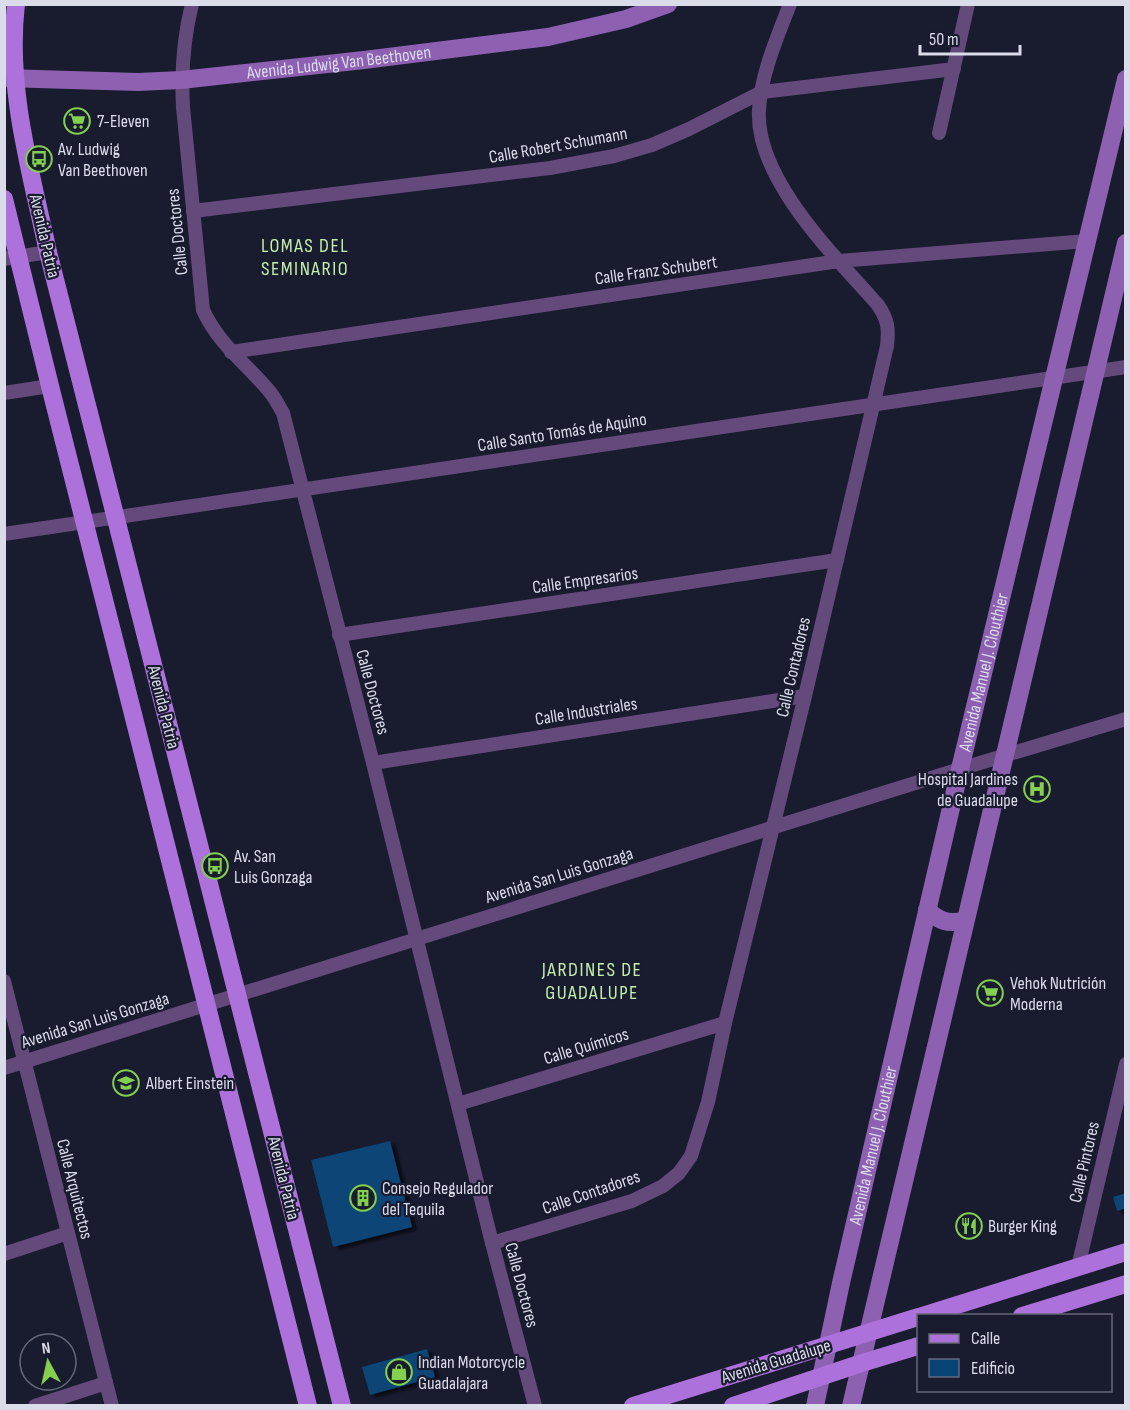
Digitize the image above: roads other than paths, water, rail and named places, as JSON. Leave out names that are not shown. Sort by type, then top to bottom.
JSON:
[{"type":"main road","name":"Avenida Patria","points":[[16,4],[15,47],[10,78],[48,252],[342,1406]]},
{"type":"main road","name":"Avenida Ludwig Van Beethoven","points":[[10,78],[138,82],[181,80],[364,60],[548,37],[626,19],[668,4]]},
{"type":"main road","name":"Avenida Manuel J. Clouthier","points":[[815,1406],[843,1272],[927,910],[1125,79]]},
{"type":"main road","name":"Avenida Patria","points":[[4,199],[11,258],[50,386],[308,1406]]},
{"type":"main road","points":[[851,1406],[1125,243]]},
{"type":"main road","points":[[927,910],[937,919],[947,922],[965,920]]},
{"type":"main road","name":"Avenida Guadalupe","points":[[926,1314],[1125,1252]]},
{"type":"main road","points":[[1028,1314],[1125,1284]]},
{"type":"main road","name":"Avenida Guadalupe","points":[[633,1406],[917,1317]]},
{"type":"main road","name":"Avenida Guadalupe","points":[[734,1406],[822,1375],[917,1346]]},
{"type":"street","name":"Calle Doctores","points":[[192,4],[186,28],[181,80],[204,310],[211,326],[231,352],[271,393],[283,413],[535,1406]]},
{"type":"street","name":"Calle Contadores","points":[[492,1243],[632,1201],[663,1186],[679,1173],[691,1156],[708,1102],[837,560],[889,329],[885,315],[878,305],[803,219],[767,157],[759,111],[769,59],[789,4]]},
{"type":"street","points":[[939,133],[968,4]]},
{"type":"street","name":"Calle Robert Schumann","points":[[193,211],[550,168],[614,156],[652,145],[762,92],[954,69]]},
{"type":"street","name":"Calle Franz Schubert","points":[[231,352],[839,261],[1087,241]]},
{"type":"street","points":[[11,258],[48,252]]},
{"type":"street","name":"Calle Santo Tomás de Aquino","points":[[4,534],[1125,367]]},
{"type":"street","points":[[4,393],[50,386]]},
{"type":"street","name":"Calle Empresarios","points":[[339,634],[837,560]]},
{"type":"street","name":"Calle Industriales","points":[[373,763],[805,696]]},
{"type":"street","name":"Avenida San Luis Gonzaga","points":[[4,1068],[1125,719]]},
{"type":"street","name":"Calle Arquitectos","points":[[4,981],[112,1406]]},
{"type":"street","name":"Calle Químicos","points":[[458,1104],[725,1023]]},
{"type":"street","name":"Calle Pintores","points":[[1078,1267],[1125,1064]]},
{"type":"street","points":[[4,1254],[68,1233]]},
{"type":"street","points":[[35,1406],[106,1383]]},
{"type":"place","name":"7-Eleven","points":[[77,121]]},
{"type":"place","name":"Av. Ludwig Van Beethoven","points":[[39,159]]},
{"type":"place","name":"Hospital Jardines de Guadalupe","points":[[1037,789]]},
{"type":"place","name":"Av. San Luis Gonzaga","points":[[215,866]]},
{"type":"place","name":"Vehok Nutrición Moderna","points":[[990,993]]},
{"type":"place","name":"Albert Einstein","points":[[126,1083]]},
{"type":"place","name":"Consejo Regulador del Tequila","points":[[363,1198]]},
{"type":"place","name":"Burger King","points":[[969,1226]]},
{"type":"place","name":"Indian Motorcycle Guadalajara","points":[[399,1372]]},
{"type":"district","name":"LOMAS DEL SEMINARIO","points":[[305,256]]},
{"type":"district","name":"JARDINES DE GUADALUPE","points":[[592,980]]}]
